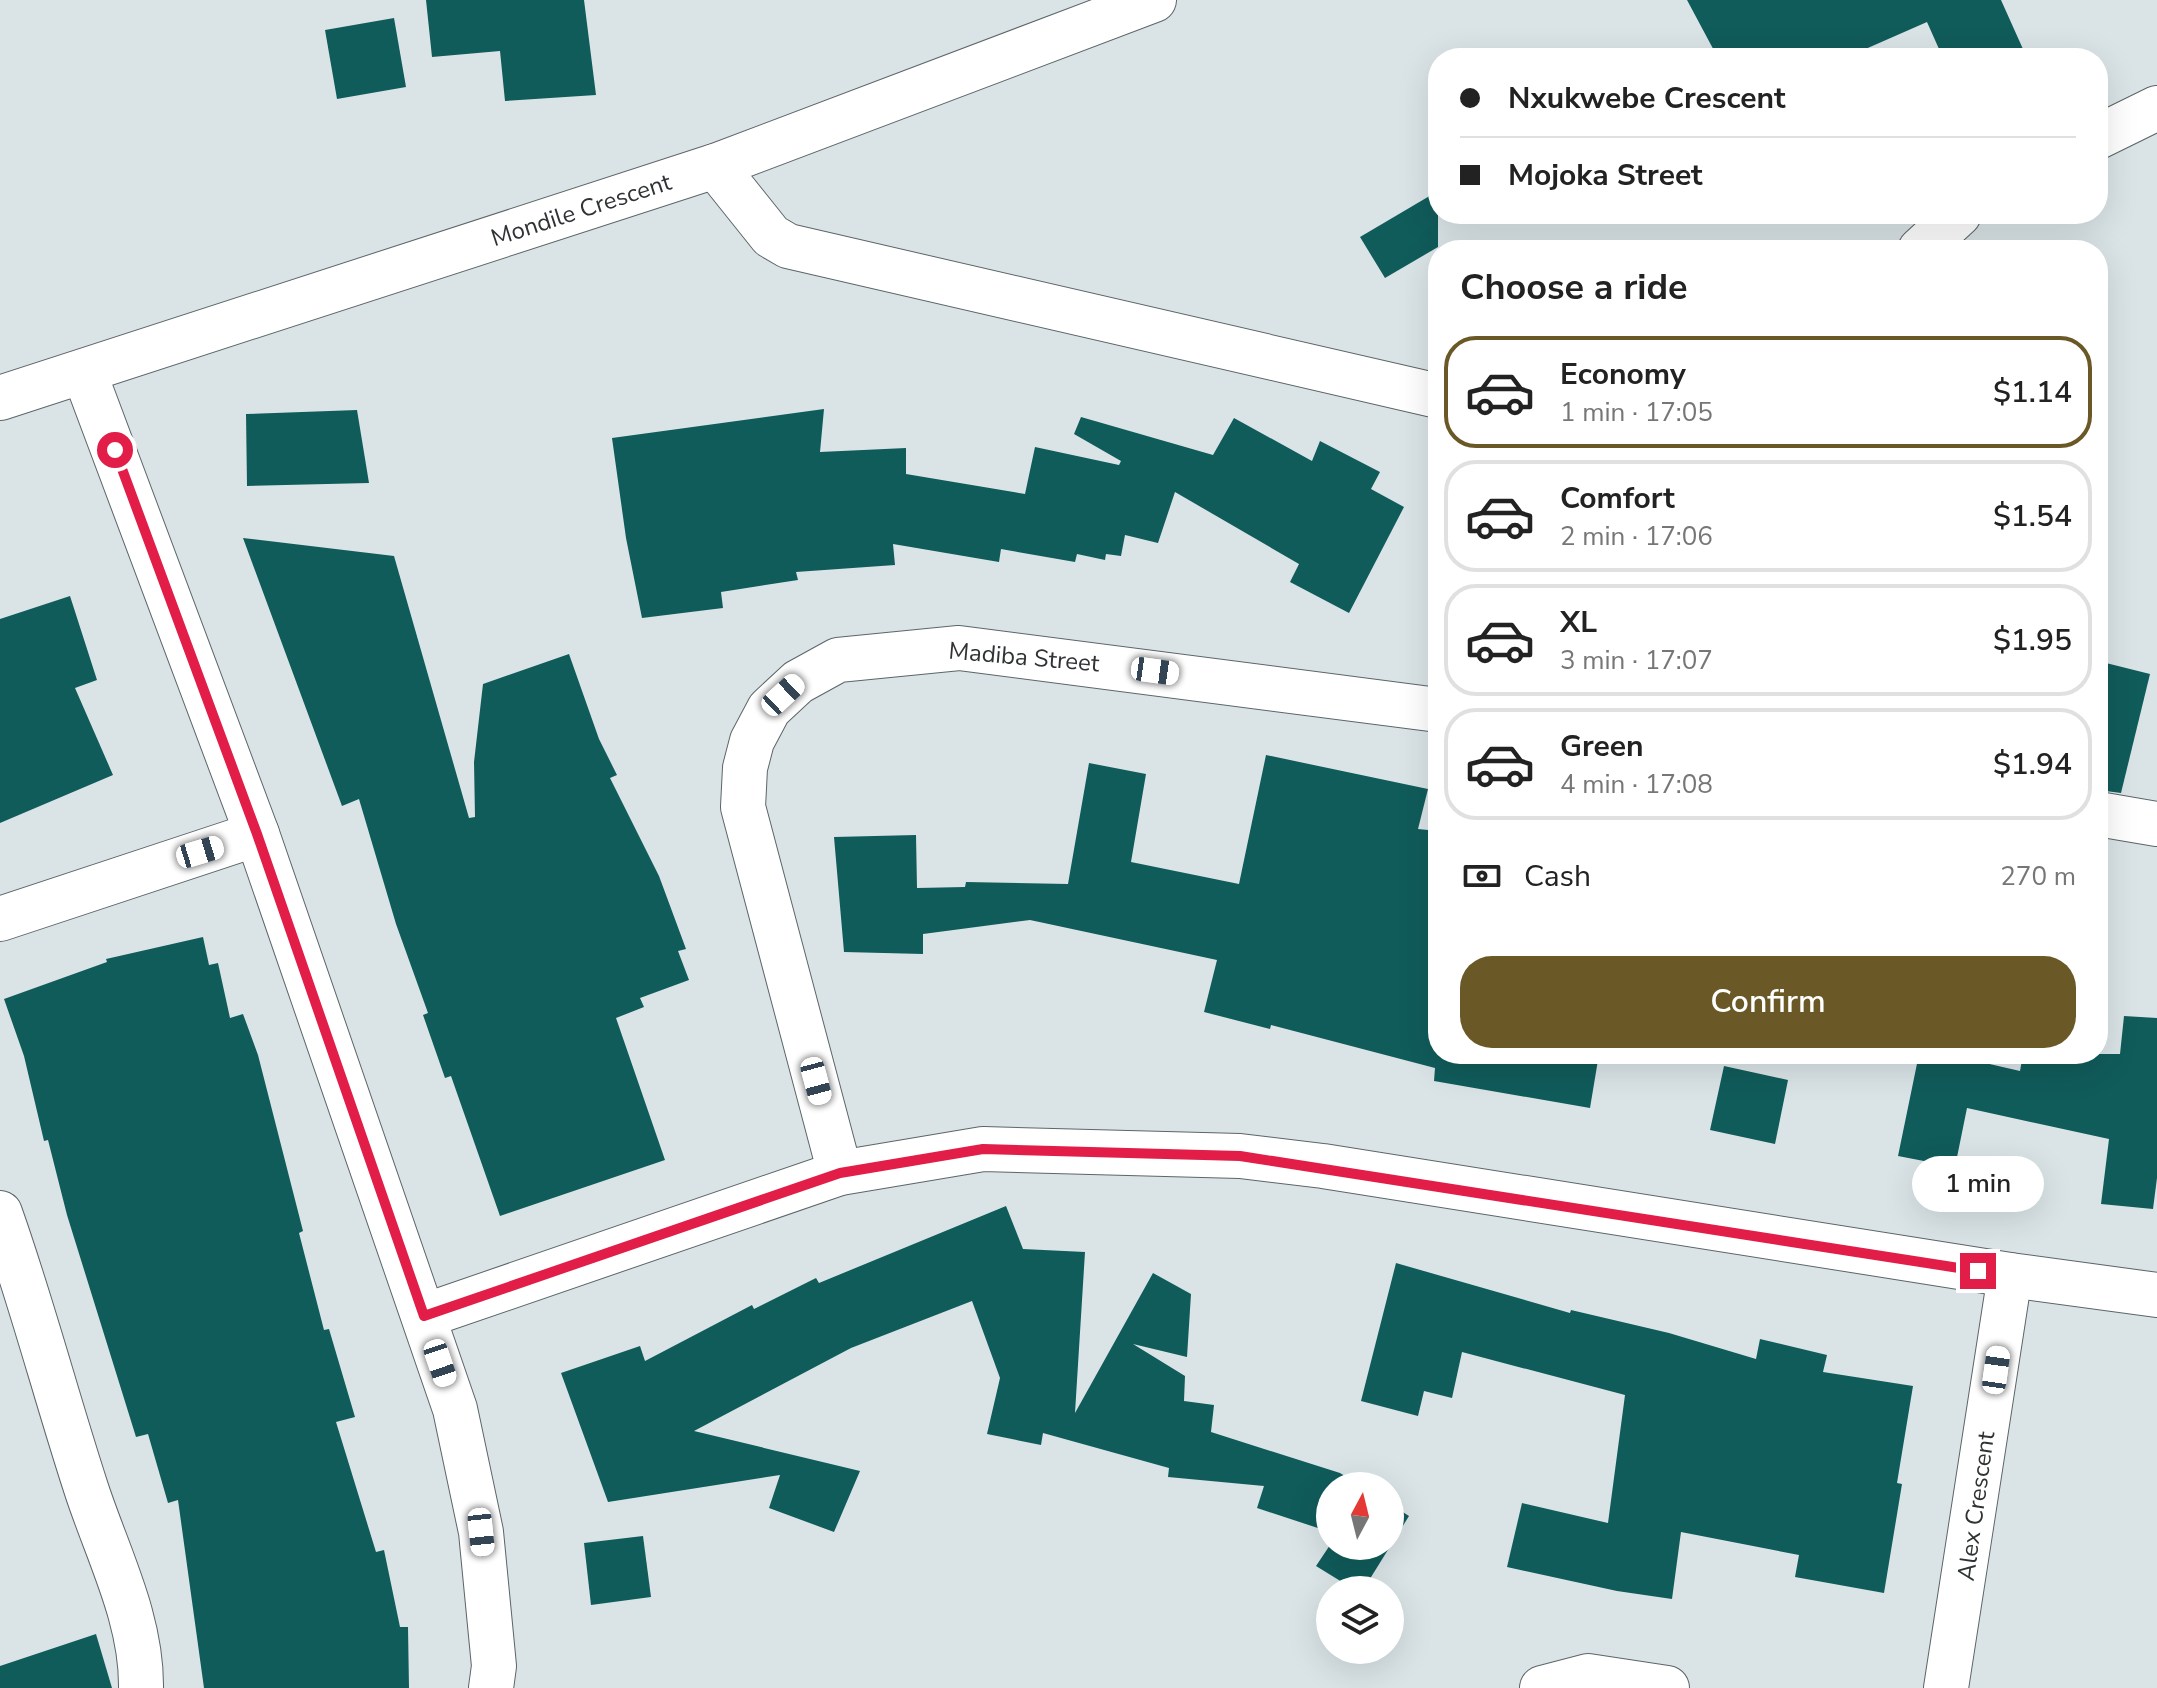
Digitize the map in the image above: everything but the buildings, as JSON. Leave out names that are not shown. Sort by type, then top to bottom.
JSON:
[{"type":"street","name":"Mondile Crescent","points":[[0,398],[715,166],[1154,0]]},
{"type":"street","points":[[2108,132],[2157,108]]},
{"type":"street","points":[[715,166],[771,236],[788,246],[1428,394]]},
{"type":"street","points":[[1931,240],[1948,224]]},
{"type":"street","points":[[84,372],[257,834],[455,1409],[481,1532],[494,1666],[491,1688]]},
{"type":"street","name":"Madiba Street","points":[[840,1173],[743,807],[745,768],[752,741],[769,709],[798,682],[838,660],[959,648],[1428,709]]},
{"type":"street","points":[[2108,816],[2157,824]]},
{"type":"street","points":[[0,919],[257,834]]},
{"type":"street","points":[[424,1316],[840,1173],[983,1149],[1240,1156],[2157,1295]]},
{"type":"street","points":[[0,1213],[86,1487],[130,1610],[141,1666],[141,1688]]},
{"type":"street","name":"Alex Crescent","points":[[1946,1688],[2010,1275]]},
{"type":"street","points":[[1542,1688],[1588,1676],[1667,1688]]},
{"type":"route","points":[[115,450],[257,834],[424,1316],[840,1173],[983,1149],[1240,1156],[1323,1166],[1978,1271]]}]
